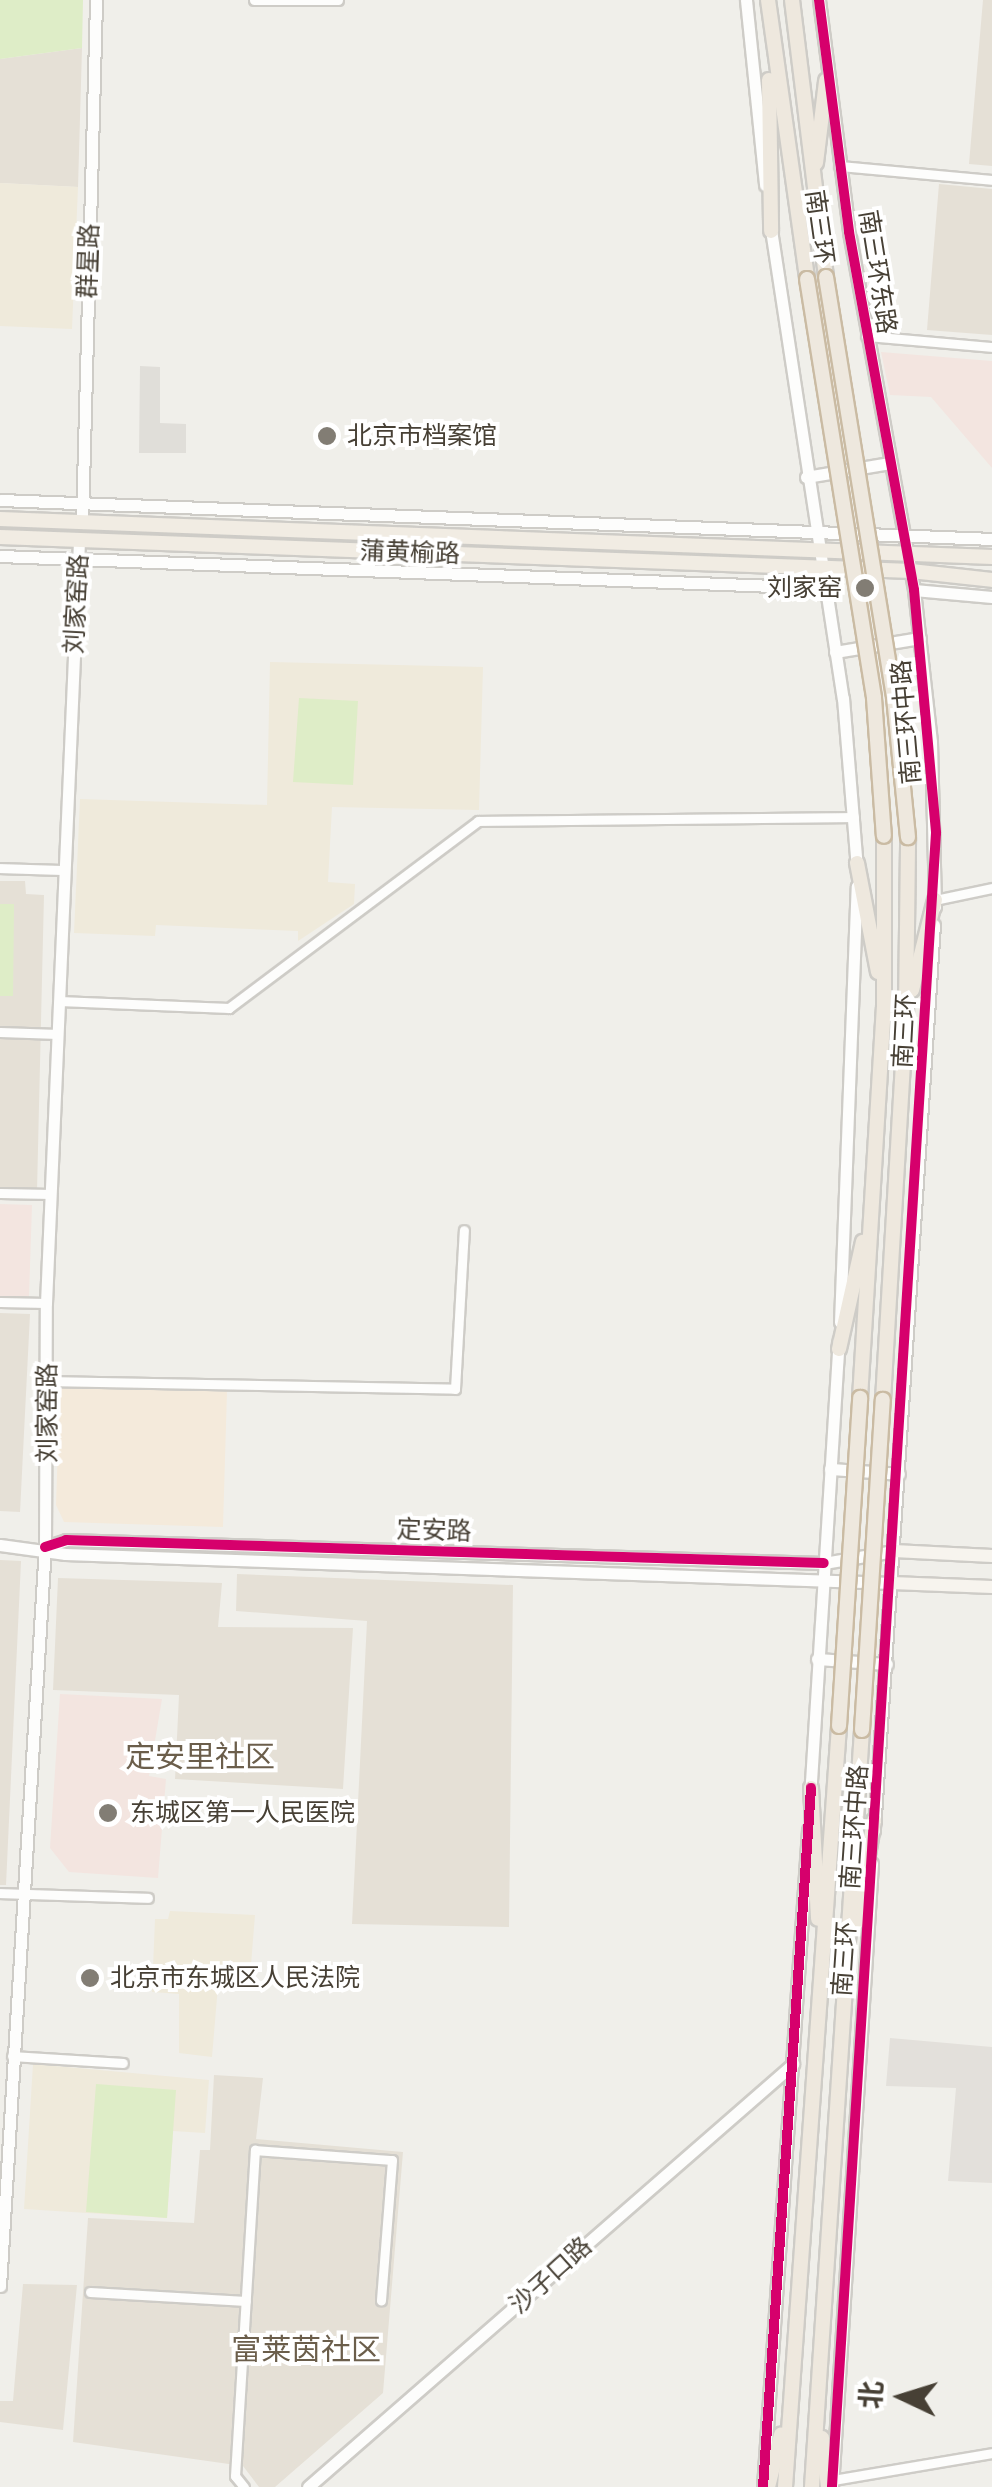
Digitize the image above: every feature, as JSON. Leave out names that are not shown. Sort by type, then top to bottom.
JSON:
[{"type":"highway","name":"南三环","points":[[792,0],[826,277],[894,697],[908,837],[906,1010],[812,2487]]},
{"type":"highway","points":[[768,4],[771,231]]},
{"type":"highway","name":"南三环","points":[[768,4],[874,698],[884,836],[884,1008],[874,1198],[822,1980],[789,2405]]},
{"type":"highway","points":[[813,183],[826,82]]},
{"type":"highway","points":[[857,863],[884,1008]]},
{"type":"highway","points":[[906,1010],[935,900]]},
{"type":"highway","points":[[839,1349],[874,1198]]},
{"type":"highway","points":[[810,1788],[822,1980]]},
{"type":"highway","points":[[842,1998],[874,1821]]},
{"type":"highway","points":[[766,2487],[789,2405]]},
{"type":"highway","points":[[785,2487],[789,2405]]},
{"type":"highway","points":[[818,2405],[831,2485]]},
{"type":"main road","name":"蒲黄榆路","points":[[0,519],[907,550],[992,557]]},
{"type":"main road","name":"蒲黄榆路","points":[[0,537],[911,571],[992,580]]},
{"type":"main road","points":[[894,1551],[992,1556]]},
{"type":"main road","points":[[892,1584],[992,1588]]},
{"type":"street","name":"群星路","points":[[82,522],[96,0]]},
{"type":"street","points":[[254,0],[338,0]]},
{"type":"street","points":[[746,0],[771,231],[818,548]]},
{"type":"street","name":"南三环东路","points":[[819,0],[826,82],[866,336],[911,571]]},
{"type":"street","points":[[839,166],[992,180]]},
{"type":"street","points":[[866,336],[992,347]]},
{"type":"street","points":[[806,477],[890,463]]},
{"type":"street","points":[[0,500],[904,531],[992,539]]},
{"type":"street","name":"刘家窑路","points":[[0,2286],[45,1547],[50,1381],[46,1304],[79,540]]},
{"type":"street","name":"南三环中路","points":[[766,2487],[839,1349],[858,979],[854,817],[818,548]]},
{"type":"street","points":[[420,553],[434,573]]},
{"type":"street","points":[[0,556],[824,588]]},
{"type":"street","name":"南三环中路","points":[[831,2485],[935,900],[920,638],[911,571]]},
{"type":"street","points":[[914,590],[992,597]]},
{"type":"street","points":[[834,652],[920,638]]},
{"type":"street","points":[[59,1002],[229,1008],[478,821],[854,817]]},
{"type":"street","points":[[0,868],[65,870]]},
{"type":"street","points":[[935,900],[992,888]]},
{"type":"street","points":[[0,1032],[58,1034]]},
{"type":"street","points":[[0,1194],[51,1194]]},
{"type":"street","points":[[50,1381],[454,1390],[464,1230]]},
{"type":"street","points":[[0,1302],[46,1304]]},
{"type":"street","points":[[830,1469],[899,1474]]},
{"type":"street","name":"定安路","points":[[45,1547],[66,1540],[824,1563],[894,1551]]},
{"type":"street","points":[[0,1546],[45,1547]]},
{"type":"street","name":"定安路","points":[[45,1547],[65,1554],[892,1584]]},
{"type":"street","points":[[817,1658],[887,1664]]},
{"type":"street","points":[[0,1893],[148,1898]]},
{"type":"street","points":[[12,2056],[122,2063]]},
{"type":"street","name":"沙子口路","points":[[308,2487],[320,2482],[793,2064]]},
{"type":"street","points":[[244,2487],[235,2476],[255,2150],[392,2160],[381,2301]]},
{"type":"street","points":[[90,2292],[246,2301]]},
{"type":"street","points":[[831,2485],[992,2453]]},
{"type":"shaded area","points":[[983,0],[992,0],[992,166],[969,164]]},
{"type":"shaded area","points":[[82,48],[78,187],[0,183],[0,59]]},
{"type":"shaded area","points":[[0,183],[78,187],[72,329],[0,326]]},
{"type":"shaded area","points":[[939,184],[992,189],[992,335],[927,330]]},
{"type":"shaded area","points":[[881,352],[992,361],[992,468],[931,397],[890,395]]},
{"type":"shaded area","points":[[140,366],[160,367],[160,423],[186,424],[186,453],[139,453]]},
{"type":"shaded area","points":[[270,662],[483,667],[479,810],[332,807],[328,882],[355,884],[354,904],[298,941],[298,931],[156,925],[155,936],[74,933],[80,799],[267,805]]},
{"type":"shaded area","points":[[0,881],[25,881],[26,894],[44,895],[37,1191],[0,1190]]},
{"type":"shaded area","points":[[0,1204],[32,1205],[29,1296],[0,1296]]},
{"type":"shaded area","points":[[0,1313],[30,1314],[20,1512],[0,1511]]},
{"type":"shaded area","points":[[60,1386],[227,1391],[223,1527],[64,1522],[56,1505]]},
{"type":"shaded area","points":[[0,1560],[21,1561],[6,1885],[0,1885]]},
{"type":"shaded area","points":[[237,1574],[513,1585],[509,1927],[352,1924],[367,1621],[236,1611]]},
{"type":"shaded area","points":[[58,1578],[222,1583],[218,1627],[353,1628],[343,1789],[175,1779],[179,1695],[53,1690]]},
{"type":"shaded area","name":"东城区第一人民医院","points":[[60,1694],[162,1699],[149,1776],[166,1779],[158,1878],[69,1872],[50,1848]]},
{"type":"shaded area","points":[[170,1911],[255,1915],[250,1977],[243,1989],[218,1986],[212,2057],[179,2053],[179,1994],[152,1992],[155,1919],[168,1919]]},
{"type":"shaded area","points":[[890,2038],[992,2047],[992,2183],[948,2181],[956,2088],[886,2086]]},
{"type":"shaded area","points":[[33,2064],[209,2080],[205,2133],[173,2131],[167,2218],[24,2209]]},
{"type":"shaded area","points":[[214,2075],[263,2078],[256,2139],[403,2152],[383,2393],[275,2487],[259,2487],[243,2466],[73,2442],[88,2218],[194,2223],[200,2150],[210,2150]]},
{"type":"shaded area","points":[[23,2284],[77,2285],[63,2430],[0,2422],[0,2401],[13,2401]]},
{"type":"green space","points":[[0,0],[83,0],[82,48],[0,59]]},
{"type":"green space","points":[[299,698],[358,701],[353,785],[293,782]]},
{"type":"green space","points":[[0,904],[14,904],[13,996],[0,996]]},
{"type":"green space","points":[[96,2084],[176,2090],[167,2218],[86,2212]]},
{"type":"cycle path","points":[[819,0],[849,232],[914,590],[936,833],[832,2487]]},
{"type":"cycle path","points":[[45,1547],[66,1540],[824,1563]]},
{"type":"cycle path","points":[[763,2487],[811,1788]]},
{"type":"place","name":"北京市档案馆","points":[[327,436]]},
{"type":"place","name":"刘家窑","points":[[865,588]]},
{"type":"place","name":"东城区第一人民医院","points":[[108,1813]]},
{"type":"place","name":"北京市东城区人民法院","points":[[90,1978]]},
{"type":"district","name":"定安里社区","points":[[200,1757]]},
{"type":"district","name":"富莱茵社区","points":[[306,2350]]}]
